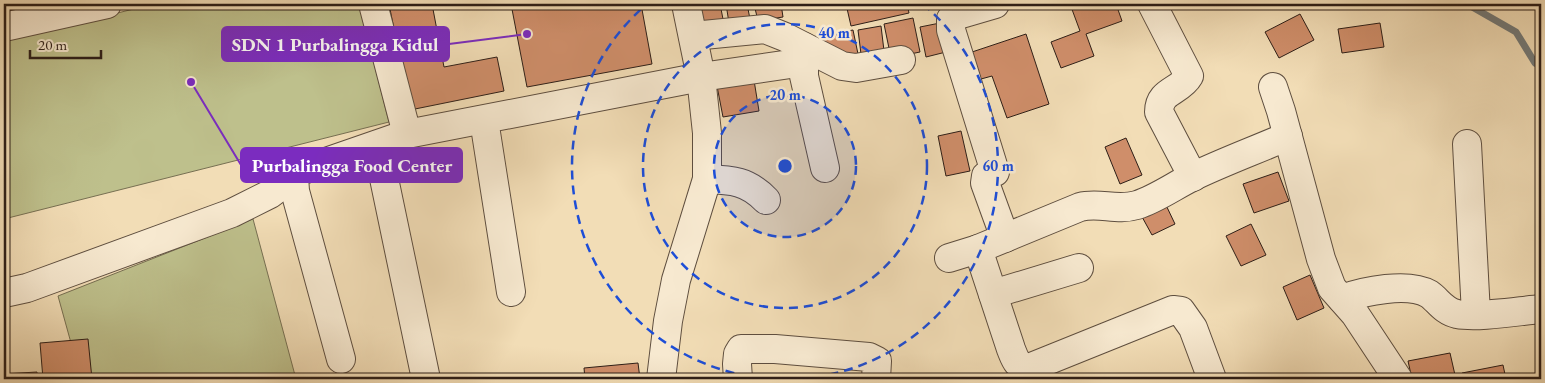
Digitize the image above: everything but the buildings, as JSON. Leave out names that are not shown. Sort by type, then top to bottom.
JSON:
[{"type":"street","points":[[4,27],[107,4]]},
{"type":"street","points":[[373,4],[407,134]]},
{"type":"street","points":[[661,379],[668,321],[676,280],[708,179],[707,133],[701,77],[686,4]]},
{"type":"street","points":[[995,4],[961,9],[951,19],[951,30],[995,172],[986,176],[985,183],[1005,238]]},
{"type":"street","points":[[1152,4],[1189,76],[1182,85],[1162,98],[1159,112],[1193,177]]},
{"type":"street","points":[[693,36],[765,29],[804,54],[842,66],[851,68],[902,60]]},
{"type":"street","points":[[4,293],[27,288],[232,213],[270,194],[300,171],[407,134],[701,77],[804,54]]},
{"type":"street","points":[[804,54],[804,76],[825,168]]},
{"type":"street","points":[[1273,87],[1321,259],[1332,288],[1355,314],[1398,379]]},
{"type":"street","points":[[484,120],[511,292]]},
{"type":"street","points":[[949,258],[978,249],[1085,206],[1098,205],[1109,208],[1138,205],[1193,177],[1288,136]]},
{"type":"street","points":[[1467,144],[1476,314]]},
{"type":"street","points":[[377,145],[426,379]]},
{"type":"street","points":[[294,176],[295,191],[341,359]]},
{"type":"street","points":[[708,179],[732,180],[756,189],[766,200]]},
{"type":"street","points":[[978,249],[1011,349],[1014,372],[1023,368],[1029,368],[1173,310],[1181,311],[1194,328],[1212,379]]},
{"type":"street","points":[[993,294],[1079,268]]},
{"type":"street","points":[[1342,298],[1358,293],[1407,288],[1430,295],[1438,304],[1456,314],[1541,309]]},
{"type":"street","points":[[738,379],[738,354],[741,349],[775,349],[869,357],[877,361],[876,379]]},
{"type":"green space","points":[[154,4],[359,4],[389,122],[4,219],[4,41]]},
{"type":"green space","points":[[253,219],[296,379],[81,379],[58,296]]},
{"type":"waterway","points":[[1467,4],[1516,32],[1535,63],[1541,66]]},
{"type":"place","name":"SDN 1 Purbalingga Kidul","points":[[527,34]]},
{"type":"place","name":"Purbalingga Food Center","points":[[191,82]]}]
